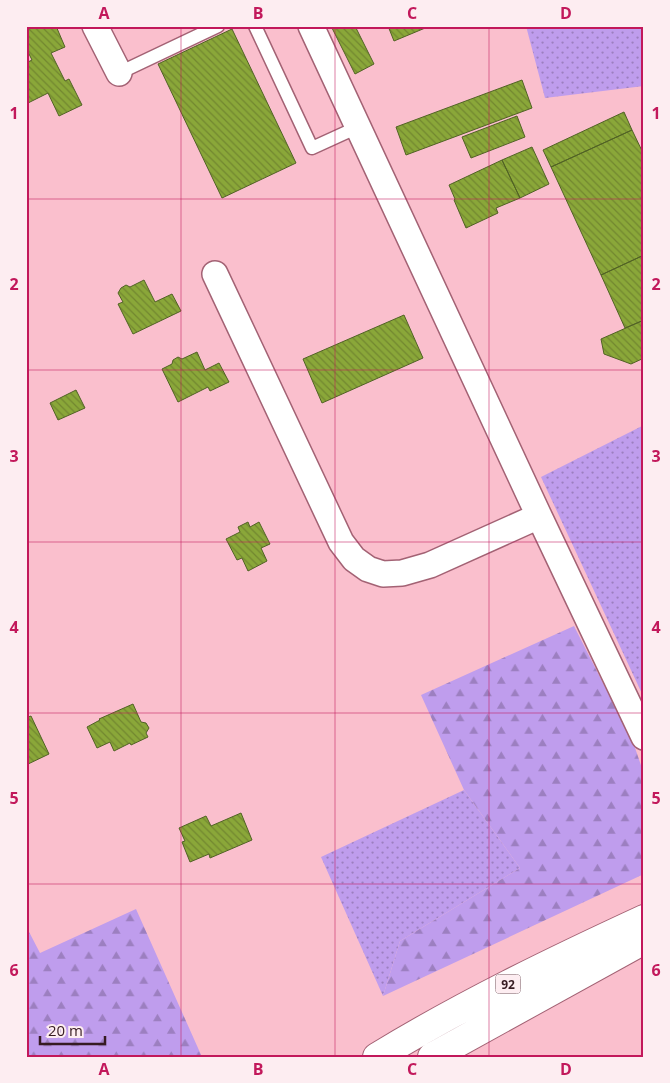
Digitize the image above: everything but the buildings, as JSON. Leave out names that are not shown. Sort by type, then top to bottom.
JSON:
[{"type":"main road","name":"92","points":[[377,1057],[494,991],[644,919]]},
{"type":"main road","name":"92","points":[[432,1057],[644,940]]},
{"type":"street","points":[[95,26],[119,73]]},
{"type":"street","points":[[311,26],[644,737]]},
{"type":"street","points":[[215,274],[341,542],[354,559],[368,569],[383,574],[402,573],[430,565],[539,516]]},
{"type":"lane","points":[[119,73],[218,26]]},
{"type":"lane","points":[[255,26],[312,148],[358,128]]},
{"type":"green space","points":[[526,26],[644,26],[644,86],[545,98]]},
{"type":"green space","points":[[644,425],[644,698],[541,477]]},
{"type":"green space","points":[[574,626],[633,742],[644,774],[644,874],[383,996],[400,941],[520,868],[464,790],[421,695]]},
{"type":"green space","points":[[464,790],[520,868],[400,941],[383,996],[321,857]]},
{"type":"green space","points":[[136,909],[202,1057],[26,1057],[26,926],[40,953]]}]
